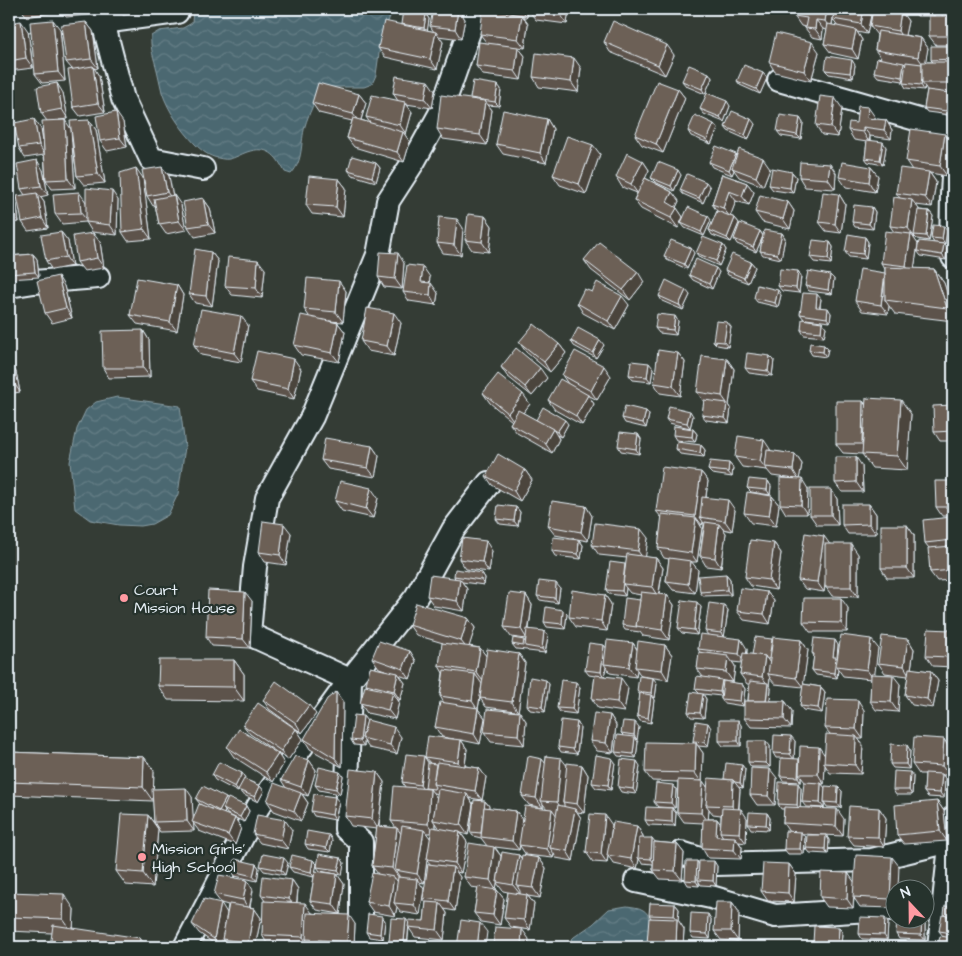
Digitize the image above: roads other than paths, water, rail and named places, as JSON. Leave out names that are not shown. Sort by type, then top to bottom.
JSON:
[{"type":"street","points":[[12,17],[103,22],[177,12],[177,9]]},
{"type":"street","points":[[350,680],[249,634],[255,567],[267,498],[312,417],[378,255],[388,201],[440,114],[477,9]]},
{"type":"street","points":[[103,22],[123,99],[150,159],[203,169]]},
{"type":"street","points":[[779,80],[952,128],[953,138]]},
{"type":"street","points":[[953,189],[951,250],[953,257]]},
{"type":"street","points":[[9,286],[98,277]]},
{"type":"street","points":[[185,947],[258,807],[350,680],[416,597],[454,530],[489,482]]},
{"type":"street","points":[[350,680],[346,829],[361,842],[361,939],[373,947]]},
{"type":"street","points":[[681,853],[716,864],[872,860],[952,831]]},
{"type":"street","points":[[934,911],[952,831]]},
{"type":"street","points":[[636,881],[711,897],[775,916],[884,909]]},
{"type":"street","points":[[934,920],[939,947]]},
{"type":"water","points":[[193,9],[393,9],[381,39],[376,75],[372,84],[364,87],[325,87],[320,89],[303,132],[298,163],[291,174],[285,172],[275,156],[266,151],[254,150],[227,159],[209,155],[190,139],[172,113],[162,92],[152,49],[151,36],[159,31],[183,28],[192,23]]},
{"type":"water","points":[[117,397],[180,406],[185,447],[178,494],[168,515],[152,524],[141,526],[119,525],[90,520],[75,509],[70,462],[77,429],[86,410],[96,402]]},
{"type":"water","points":[[627,906],[641,909],[649,917],[650,938],[648,947],[566,947],[574,937],[593,924],[609,909]]},
{"type":"place","name":"Court Mission House","points":[[124,598]]},
{"type":"place","name":"Mission Girls' High School","points":[[142,857]]}]
